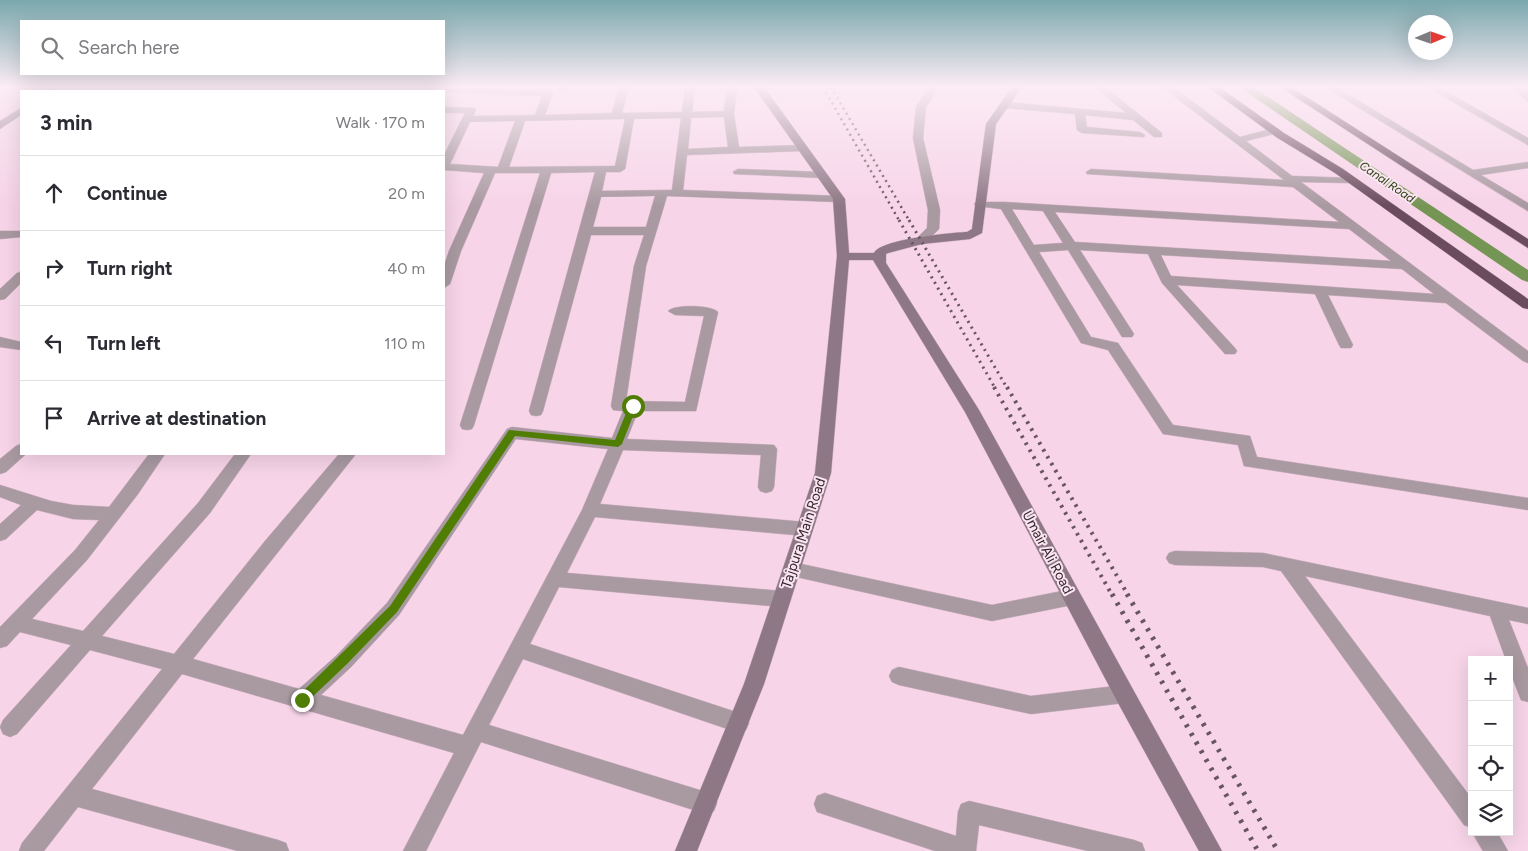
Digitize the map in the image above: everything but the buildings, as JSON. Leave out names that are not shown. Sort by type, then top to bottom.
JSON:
[{"type":"highway","points":[[1267,127],[1350,180],[1528,305]]},
{"type":"highway","points":[[1346,127],[1528,244]]},
{"type":"street","points":[[445,164],[463,127]]},
{"type":"street","points":[[445,281],[455,251],[517,127]]},
{"type":"street","points":[[445,166],[496,170],[620,169],[628,127]]},
{"type":"street","points":[[675,311],[711,312],[691,407],[618,406],[640,266],[651,230],[669,194],[682,152],[685,127]]},
{"type":"street","points":[[730,127],[734,151]]},
{"type":"street","points":[[788,127],[839,199]]},
{"type":"street","points":[[919,127],[918,138],[934,210],[933,228],[921,240]]},
{"type":"street","points":[[843,256],[878,257],[880,252],[884,250],[921,240],[970,235],[978,231],[991,127]]},
{"type":"street","points":[[1082,127],[1082,130],[1140,135]]},
{"type":"street","points":[[1148,127],[1158,136]]},
{"type":"street","points":[[1221,127],[1528,358]]},
{"type":"street","points":[[1395,127],[1528,208]]},
{"type":"street","points":[[1501,127],[1528,142]]},
{"type":"street","points":[[1239,140],[1274,132]]},
{"type":"street","points":[[682,152],[803,148]]},
{"type":"street","points":[[1471,173],[1528,165]]},
{"type":"street","points":[[467,425],[547,169]]},
{"type":"street","points":[[536,411],[596,194],[601,169]]},
{"type":"street","points":[[738,172],[822,175]]},
{"type":"street","points":[[1091,172],[1293,182],[1350,180]]},
{"type":"street","points":[[596,194],[669,194],[839,199]]},
{"type":"street","name":"Tajpura Main Road","points":[[686,851],[754,684],[823,473],[843,256],[839,199]]},
{"type":"street","points":[[980,204],[1353,226]]},
{"type":"street","points":[[1004,205],[1086,340],[1113,346],[1168,430],[1245,440],[1250,462],[1528,504]]},
{"type":"street","points":[[1047,208],[1127,334]]},
{"type":"street","points":[[586,231],[651,230]]},
{"type":"street","points":[[0,235],[20,234]]},
{"type":"street","points":[[1031,250],[1072,246],[1406,266]]},
{"type":"street","points":[[1153,251],[1166,280],[1230,351]]},
{"type":"street","name":"Umair Ali Road","points":[[878,257],[880,264],[972,410],[1124,694],[1211,851]]},
{"type":"street","points":[[0,296],[20,277]]},
{"type":"street","points":[[1166,280],[1450,299]]},
{"type":"street","points":[[1319,290],[1346,345]]},
{"type":"street","points":[[0,342],[20,346]]},
{"type":"street","points":[[414,851],[590,510],[633,406]]},
{"type":"street","points":[[302,700],[393,609],[512,433],[618,444],[769,448],[766,487]]},
{"type":"street","points":[[0,468],[20,451]]},
{"type":"street","points":[[0,640],[81,555],[155,455]]},
{"type":"street","points":[[10,727],[204,508],[242,455]]},
{"type":"street","points":[[30,851],[271,546],[347,455]]},
{"type":"street","points":[[0,491],[73,512],[113,514]]},
{"type":"street","points":[[0,534],[35,502]]},
{"type":"street","points":[[590,510],[805,529]]},
{"type":"street","points":[[1175,558],[1263,560],[1528,616]]},
{"type":"street","points":[[1286,564],[1468,812]]},
{"type":"street","points":[[792,569],[992,613],[1072,597]]},
{"type":"street","points":[[554,580],[782,599]]},
{"type":"street","points":[[1496,610],[1528,693]]},
{"type":"street","points":[[17,623],[178,664],[302,700],[472,739],[706,803]]},
{"type":"street","points":[[518,649],[739,723]]},
{"type":"street","points":[[900,676],[1031,705],[1124,694]]},
{"type":"street","points":[[73,795],[278,851]]},
{"type":"street","points":[[825,804],[965,850],[968,812],[1134,851]]},
{"type":"street","points":[[1486,836],[1497,851]]},
{"type":"waterway","name":"Canal Road","points":[[1304,127],[1528,277]]},
{"type":"railway","points":[[846,127],[900,222]]},
{"type":"railway","points":[[854,127],[910,222]]},
{"type":"railway","points":[[899,220],[995,388]]},
{"type":"railway","points":[[909,220],[1007,388]]},
{"type":"railway","points":[[994,387],[1112,595]]},
{"type":"railway","points":[[1007,387],[1128,595]]},
{"type":"railway","points":[[1112,594],[1258,851]]},
{"type":"railway","points":[[1127,594],[1278,851]]},
{"type":"route","points":[[302,700],[393,609],[512,433],[618,444],[633,406]]}]
